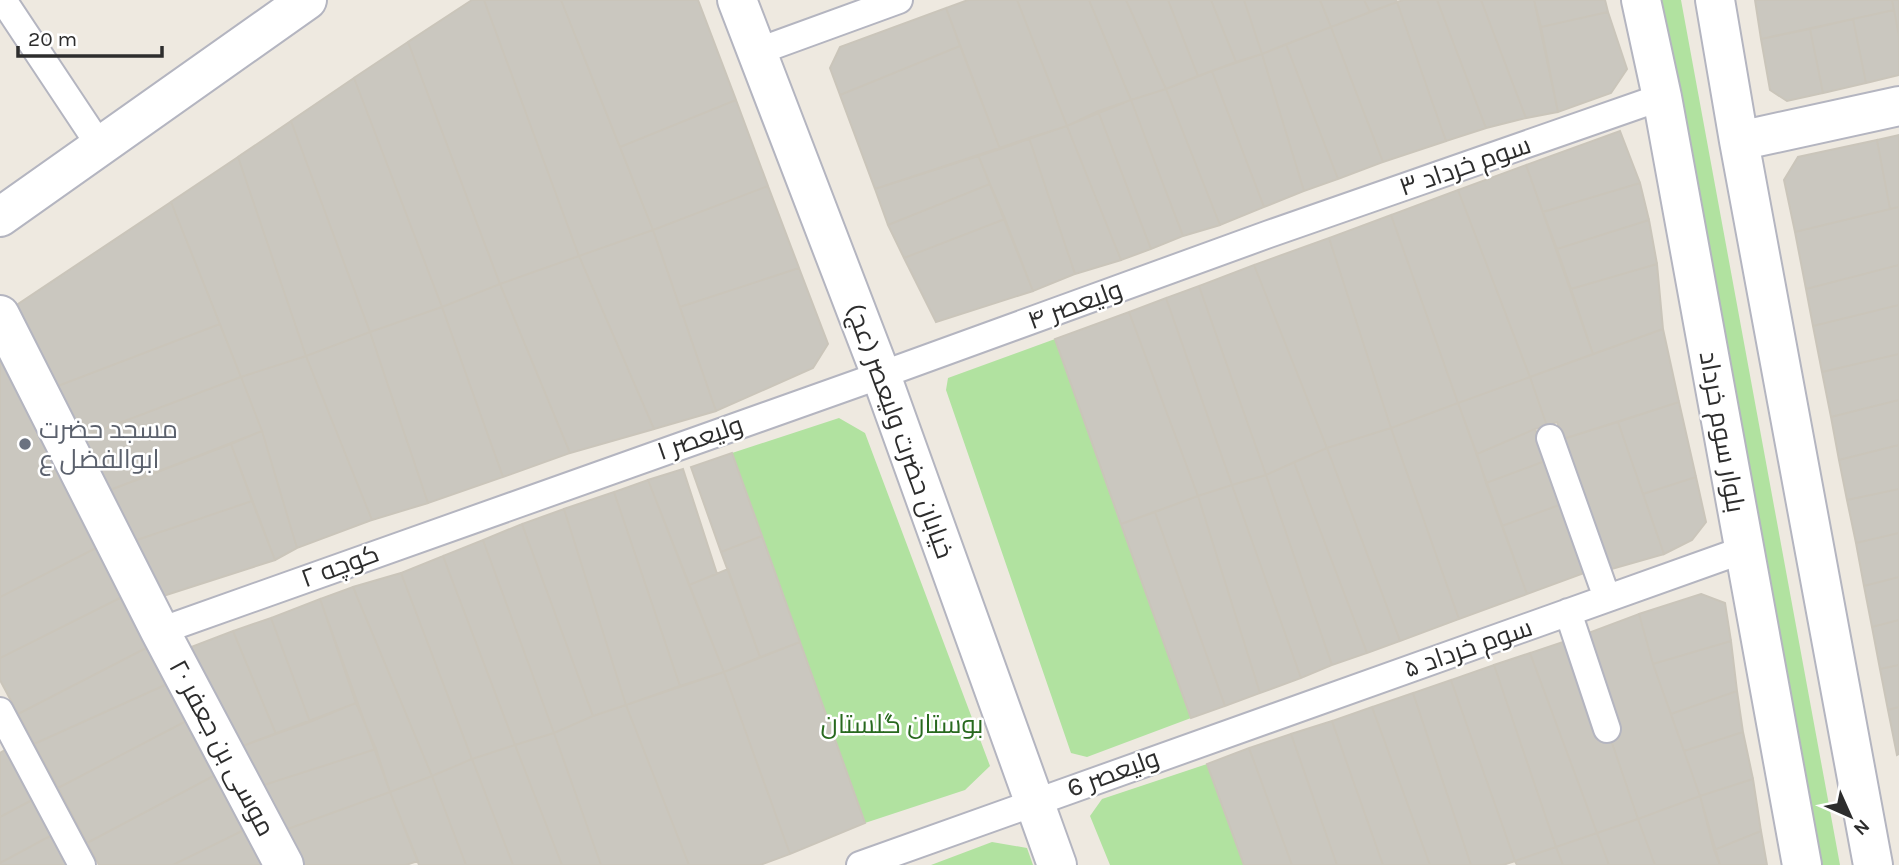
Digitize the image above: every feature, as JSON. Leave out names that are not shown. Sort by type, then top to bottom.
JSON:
[{"type":"main road","points":[[0,217],[307,0]]},
{"type":"main road","name":"خیابان حضرت ولیعصر (عج)","points":[[737,0],[881,376],[1057,865]]},
{"type":"main road","name":"بلوار سوم خرداد","points":[[1642,0],[1802,865]]},
{"type":"main road","points":[[1715,0],[1738,141],[1872,865]]},
{"type":"main road","points":[[1738,141],[1899,106]]},
{"type":"main road","name":"موسی بن جعفر ۲۰","points":[[0,315],[160,631],[284,865]]},
{"type":"lane","points":[[3,0],[100,146]]},
{"type":"lane","points":[[756,52],[899,0]]},
{"type":"lane","name":"سوم خرداد ۳","points":[[1269,234],[1662,97]]},
{"type":"lane","name":"ولیعصر ۴","points":[[881,376],[1269,234]]},
{"type":"lane","name":"ولیعصر ۱","points":[[520,502],[881,376]]},
{"type":"lane","points":[[1549,438],[1607,598]]},
{"type":"lane","name":"کوچه ۲","points":[[160,631],[520,502]]},
{"type":"lane","name":"سوم خرداد ۵","points":[[1193,745],[1743,550]]},
{"type":"lane","points":[[1568,612],[1607,729]]},
{"type":"lane","points":[[0,711],[82,865]]},
{"type":"lane","name":"ولیعصر 6","points":[[860,865],[1193,745]]},
{"type":"green space","points":[[1652,0],[1681,0],[1840,865],[1813,865]]},
{"type":"green space","name":"بوستان گلستان","points":[[1055,339],[1191,718],[1087,757],[1071,753],[946,390],[948,378]]},
{"type":"green space","name":"بوستان گلستان","points":[[839,418],[865,433],[990,766],[965,790],[865,823],[732,453]]},
{"type":"green space","points":[[1207,764],[1244,865],[1110,865],[1090,816],[1102,799]]},
{"type":"green space","points":[[992,842],[1027,848],[1033,865],[931,865]]},
{"type":"building","points":[[472,0],[484,0],[579,256],[500,284],[408,42]]},
{"type":"building","points":[[484,0],[561,0],[653,230],[579,256]]},
{"type":"building","points":[[561,0],[698,0],[736,100],[620,147]]},
{"type":"building","points":[[968,0],[1017,0],[1067,126],[1000,149],[946,8]]},
{"type":"building","points":[[1017,0],[1089,0],[1131,100],[1067,126]]},
{"type":"building","points":[[1089,0],[1126,0],[1166,89],[1131,100]]},
{"type":"building","points":[[1126,0],[1168,0],[1198,76],[1166,89]]},
{"type":"building","points":[[1168,0],[1211,0],[1236,62],[1198,76]]},
{"type":"building","points":[[1211,0],[1244,0],[1262,54],[1236,62]]},
{"type":"building","points":[[1244,0],[1320,0],[1331,27],[1262,54]]},
{"type":"building","points":[[1320,0],[1364,0],[1370,12],[1331,27]]},
{"type":"building","points":[[1364,0],[1396,0],[1397,2],[1370,12]]},
{"type":"building","points":[[1437,0],[1486,128],[1446,141],[1397,2]]},
{"type":"building","points":[[1437,0],[1481,0],[1526,118],[1486,128]]},
{"type":"building","points":[[1481,0],[1534,0],[1558,112],[1526,118]]},
{"type":"building","points":[[1534,0],[1605,0],[1608,12],[1541,27]]},
{"type":"building","points":[[1755,0],[1892,0],[1894,10],[1761,39]]},
{"type":"building","points":[[1892,0],[1899,0],[1899,36],[1894,10]]},
{"type":"building","points":[[1397,2],[1446,141],[1383,162],[1331,27]]},
{"type":"building","points":[[946,8],[960,46],[840,95],[830,68],[840,47]]},
{"type":"building","points":[[1894,10],[1899,36],[1899,75],[1866,83],[1853,19]]},
{"type":"building","points":[[1608,12],[1627,69],[1611,93],[1558,112],[1541,27]]},
{"type":"building","points":[[1853,19],[1866,83],[1823,93],[1810,29]]},
{"type":"building","points":[[1331,27],[1383,162],[1338,179],[1286,44]]},
{"type":"building","points":[[1810,29],[1823,93],[1787,101],[1770,90],[1761,39]]},
{"type":"building","points":[[408,42],[500,284],[442,307],[354,78]]},
{"type":"building","points":[[1286,44],[1338,179],[1304,191],[1262,54]]},
{"type":"building","points":[[960,46],[1000,149],[875,189],[840,95]]},
{"type":"building","points":[[1262,54],[1304,191],[1264,207],[1212,71]]},
{"type":"building","points":[[1212,71],[1264,207],[1220,225],[1166,89]]},
{"type":"building","points":[[354,78],[442,307],[370,332],[291,121]]},
{"type":"building","points":[[1166,89],[1220,225],[1183,236],[1131,100]]},
{"type":"building","points":[[736,100],[768,186],[653,230],[620,147]]},
{"type":"building","points":[[1131,100],[1183,236],[1151,249],[1098,111]]},
{"type":"building","points":[[1098,111],[1151,249],[1121,260],[1067,126]]},
{"type":"building","points":[[291,121],[370,332],[306,356],[238,157]]},
{"type":"building","points":[[1067,126],[1121,260],[1075,274],[1029,138]]},
{"type":"building","points":[[1620,131],[1640,183],[1543,212],[1526,165]]},
{"type":"building","points":[[1899,135],[1899,207],[1890,209],[1877,140]]},
{"type":"building","points":[[1029,138],[1075,274],[1033,291],[978,155]]},
{"type":"building","points":[[1877,140],[1890,209],[1795,232],[1784,180],[1798,157]]},
{"type":"building","points":[[978,155],[990,184],[888,225],[875,189]]},
{"type":"building","points":[[238,157],[306,356],[241,377],[171,202]]},
{"type":"building","points":[[1526,165],[1593,354],[1530,377],[1458,190]]},
{"type":"building","points":[[1640,183],[1649,220],[1557,249],[1543,212]]},
{"type":"building","points":[[990,184],[1005,219],[904,258],[888,225]]},
{"type":"building","points":[[768,186],[799,268],[680,307],[653,230]]},
{"type":"building","points":[[1458,190],[1530,377],[1458,403],[1391,215]]},
{"type":"building","points":[[171,202],[220,324],[50,389],[9,310]]},
{"type":"building","points":[[1899,207],[1899,265],[1806,289],[1795,232]]},
{"type":"building","points":[[1391,215],[1458,403],[1391,428],[1329,238]]},
{"type":"building","points":[[1005,219],[1033,291],[936,322],[904,258]]},
{"type":"building","points":[[1649,220],[1657,264],[1571,289],[1557,249]]},
{"type":"building","points":[[653,230],[716,411],[654,429],[579,256]]},
{"type":"building","points":[[1329,238],[1391,428],[1327,448],[1254,265]]},
{"type":"building","points":[[579,256],[654,429],[570,453],[500,284]]},
{"type":"building","points":[[1657,264],[1663,329],[1593,354],[1571,289]]},
{"type":"building","points":[[1254,265],[1327,448],[1266,475],[1199,286]]},
{"type":"building","points":[[1899,265],[1899,305],[1813,326],[1806,289]]},
{"type":"building","points":[[799,268],[828,344],[813,368],[716,411],[680,307]]},
{"type":"building","points":[[500,284],[570,453],[503,477],[442,307]]},
{"type":"building","points":[[1199,286],[1266,475],[1232,485],[1166,298]]},
{"type":"building","points":[[1166,298],[1232,485],[1198,496],[1129,312]]},
{"type":"building","points":[[1899,305],[1899,354],[1822,372],[1813,326]]},
{"type":"building","points":[[442,307],[503,477],[428,503],[370,332]]},
{"type":"building","points":[[1129,312],[1198,496],[1121,524],[1055,339]]},
{"type":"building","points":[[220,324],[241,377],[77,439],[50,389]]},
{"type":"building","points":[[1663,329],[1679,402],[1563,439],[1557,422],[1547,426],[1530,377]]},
{"type":"building","points":[[370,332],[428,503],[372,520],[306,356]]},
{"type":"building","name":"مسجد حضرت ابوالفضل ع","points":[[0,342],[102,545],[0,597]]},
{"type":"building","points":[[1899,354],[1899,400],[1831,417],[1822,372]]},
{"type":"building","points":[[306,356],[372,520],[297,548],[262,431],[241,377]]},
{"type":"building","points":[[241,377],[262,431],[105,492],[77,439]]},
{"type":"building","points":[[1530,377],[1547,426],[1477,454],[1458,403]]},
{"type":"building","points":[[1899,400],[1899,445],[1839,460],[1831,417]]},
{"type":"building","points":[[1679,402],[1696,477],[1643,494],[1618,422]]},
{"type":"building","points":[[1458,403],[1527,594],[1459,619],[1391,428]]},
{"type":"building","points":[[1618,422],[1664,554],[1608,570],[1563,439]]},
{"type":"building","points":[[1391,428],[1459,619],[1400,641],[1327,448]]},
{"type":"building","points":[[1535,429],[1548,460],[1486,483],[1477,454]]},
{"type":"building","points":[[262,431],[297,548],[275,560],[231,444]]},
{"type":"building","points":[[231,444],[252,501],[131,542],[105,492]]},
{"type":"building","points":[[1899,445],[1899,489],[1847,500],[1839,460]]},
{"type":"building","points":[[1327,448],[1400,641],[1367,653],[1294,462]]},
{"type":"building","points":[[732,453],[762,536],[721,552],[691,467]]},
{"type":"building","points":[[1548,460],[1562,504],[1502,526],[1486,483]]},
{"type":"building","points":[[1294,462],[1367,653],[1332,665],[1266,475]]},
{"type":"building","points":[[683,469],[717,574],[689,585],[648,480]]},
{"type":"building","points":[[1266,475],[1332,665],[1301,678],[1232,485]]},
{"type":"building","points":[[1696,477],[1706,522],[1692,540],[1664,554],[1643,494]]},
{"type":"building","points":[[648,480],[724,672],[680,686],[614,492]]},
{"type":"building","points":[[1232,485],[1301,678],[1260,693],[1198,496]]},
{"type":"building","points":[[1899,489],[1899,533],[1856,543],[1847,500]]},
{"type":"building","points":[[614,492],[680,686],[626,705],[564,509]]},
{"type":"building","points":[[1198,496],[1260,693],[1225,706],[1155,512]]},
{"type":"building","points":[[252,501],[275,560],[160,597],[131,542]]},
{"type":"building","points":[[1562,504],[1587,572],[1527,594],[1502,526]]},
{"type":"building","points":[[564,509],[626,705],[593,716],[522,524]]},
{"type":"building","points":[[1155,512],[1225,706],[1191,718],[1121,524]]},
{"type":"building","points":[[522,524],[593,716],[554,733],[483,540]]},
{"type":"building","points":[[1899,533],[1899,577],[1864,586],[1856,543]]},
{"type":"building","points":[[762,536],[800,642],[760,657],[721,552]]},
{"type":"building","points":[[483,540],[554,733],[515,745],[443,556]]},
{"type":"building","points":[[102,545],[128,594],[0,658],[0,597]]},
{"type":"building","points":[[443,556],[515,745],[472,759],[401,573]]},
{"type":"building","points":[[728,569],[760,657],[724,672],[689,585]]},
{"type":"building","points":[[401,573],[472,759],[432,776],[353,587]]},
{"type":"building","points":[[1899,577],[1899,620],[1872,627],[1864,586]]},
{"type":"building","points":[[353,587],[432,776],[390,792],[320,599]]},
{"type":"building","points":[[128,594],[154,644],[18,714],[0,680],[0,658]]},
{"type":"building","points":[[1701,594],[1725,603],[1731,641],[1653,664],[1639,614]]},
{"type":"building","points":[[320,599],[356,703],[310,722],[271,618]]},
{"type":"building","points":[[1639,614],[1653,664],[1700,796],[1638,819],[1610,737],[1620,733],[1583,635]]},
{"type":"building","points":[[271,618],[310,722],[276,734],[233,631]]},
{"type":"building","points":[[1899,620],[1899,665],[1880,669],[1872,627]]},
{"type":"building","points":[[233,631],[276,734],[240,747],[186,649]]},
{"type":"building","points":[[1569,640],[1610,737],[1638,819],[1597,833],[1530,653]]},
{"type":"building","points":[[1731,641],[1737,691],[1671,714],[1653,664]]},
{"type":"building","points":[[800,642],[865,823],[790,854],[724,672]]},
{"type":"building","points":[[154,644],[174,681],[34,744],[18,714]]},
{"type":"building","points":[[1530,653],[1597,833],[1556,847],[1494,665]]},
{"type":"building","points":[[1494,665],[1556,847],[1515,861],[1451,680]]},
{"type":"building","points":[[1899,665],[1899,707],[1888,710],[1880,669]]},
{"type":"building","points":[[724,672],[790,854],[760,865],[689,865],[626,705]]},
{"type":"building","points":[[1451,680],[1515,861],[1503,865],[1471,865],[1413,693]]},
{"type":"building","points":[[174,681],[192,718],[58,788],[34,744]]},
{"type":"building","points":[[1737,691],[1743,732],[1684,751],[1671,714]]},
{"type":"building","points":[[1413,693],[1471,865],[1430,865],[1372,707]]},
{"type":"building","points":[[356,703],[376,749],[261,786],[240,747]]},
{"type":"building","points":[[626,705],[689,865],[601,865],[554,733]]},
{"type":"building","points":[[1372,707],[1430,865],[1383,865],[1332,721]]},
{"type":"building","points":[[1899,707],[1899,754],[1897,755],[1888,710]]},
{"type":"building","points":[[192,718],[221,772],[87,843],[58,788]]},
{"type":"building","points":[[1332,721],[1383,865],[1337,865],[1291,734]]},
{"type":"building","points":[[1743,732],[1753,779],[1700,796],[1684,751]]},
{"type":"building","points":[[554,733],[601,865],[562,865],[515,745]]},
{"type":"building","points":[[1291,734],[1337,865],[1292,865],[1249,748]]},
{"type":"building","points":[[515,745],[562,865],[513,865],[472,759]]},
{"type":"building","points":[[1249,748],[1292,865],[1244,865],[1207,764]]},
{"type":"building","points":[[7,749],[34,799],[0,817],[0,753]]},
{"type":"building","points":[[376,749],[390,792],[285,830],[261,786]]},
{"type":"building","points":[[472,759],[513,865],[466,865],[432,776]]},
{"type":"building","points":[[221,772],[250,827],[173,865],[99,865],[87,843]]},
{"type":"building","points":[[432,776],[466,865],[419,865],[390,792]]},
{"type":"building","points":[[1753,779],[1761,831],[1714,850],[1700,796]]},
{"type":"building","points":[[390,792],[418,861],[406,865],[304,865],[285,830]]},
{"type":"building","points":[[1700,796],[1720,865],[1655,865],[1638,819]]},
{"type":"building","points":[[34,799],[54,834],[0,863],[0,817]]},
{"type":"building","points":[[1638,819],[1655,865],[1609,865],[1597,833]]},
{"type":"building","points":[[250,827],[270,865],[173,865]]},
{"type":"building","points":[[1761,831],[1767,865],[1720,865],[1714,850]]},
{"type":"building","points":[[1597,833],[1609,865],[1563,865],[1556,847]]},
{"type":"building","points":[[54,834],[72,865],[0,865],[0,863]]},
{"type":"building","points":[[1556,847],[1563,865],[1517,865],[1515,861]]},
{"type":"place","name":"مسجد حضرت ابوالفضل ع","points":[[25,444]]}]
